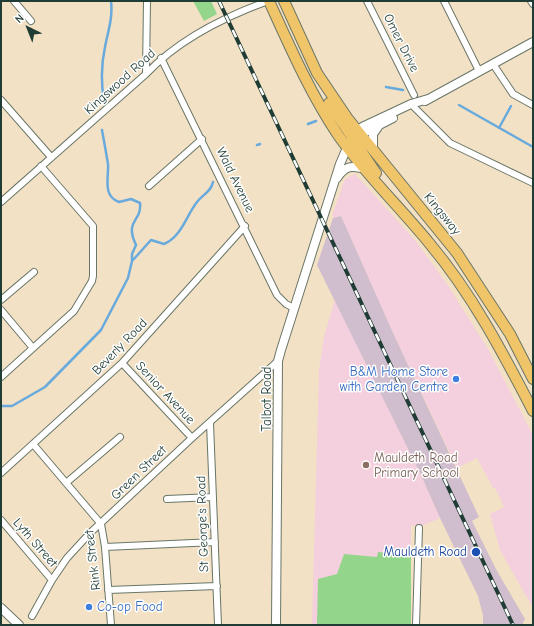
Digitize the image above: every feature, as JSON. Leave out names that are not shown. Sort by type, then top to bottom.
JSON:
[{"type":"highway","name":"Kingsway","points":[[269,1],[314,95],[354,138],[373,149],[457,253],[510,334],[533,379]]},
{"type":"highway","name":"Kingsway","points":[[284,1],[317,73],[328,101],[354,138],[392,199]]},
{"type":"highway","name":"Kingsway","points":[[354,138],[365,169],[431,244],[462,286],[509,364],[533,411]]},
{"type":"street","points":[[14,1],[30,21]]},
{"type":"street","points":[[146,74],[147,1]]},
{"type":"street","name":"Kingswood Road","points":[[1,202],[146,74],[161,58],[200,32],[248,8],[269,1]]},
{"type":"street","name":"Omer Drive","points":[[367,1],[414,95]]},
{"type":"street","points":[[444,1],[480,71]]},
{"type":"street","points":[[354,138],[533,42]]},
{"type":"street","name":"Wald Avenue","points":[[161,58],[245,226],[277,295],[286,304],[294,308]]},
{"type":"street","points":[[493,64],[512,94],[533,104]]},
{"type":"street","points":[[1,100],[51,157]]},
{"type":"street","points":[[354,138],[412,106]]},
{"type":"street","points":[[412,106],[450,144],[533,183]]},
{"type":"street","points":[[373,149],[373,134],[380,125]]},
{"type":"street","name":"Talbot Road","points":[[276,625],[278,361],[335,181],[354,138]]},
{"type":"street","points":[[149,186],[202,139]]},
{"type":"street","points":[[1,377],[74,311],[92,281],[94,270],[93,226],[41,166]]},
{"type":"street","name":"Talbot Road","points":[[335,181],[346,168],[355,166],[365,169]]},
{"type":"street","name":"Beverly Road","points":[[1,473],[122,363],[245,226]]},
{"type":"street","points":[[1,300],[34,272]]},
{"type":"street","points":[[1,310],[34,348]]},
{"type":"street","name":"Green Street","points":[[32,616],[52,580],[67,558],[90,533],[192,438],[278,361]]},
{"type":"street","name":"Senior Avenue","points":[[122,363],[192,438]]},
{"type":"street","name":"St George's Road","points":[[210,423],[218,625]]},
{"type":"street","points":[[66,483],[120,437]]},
{"type":"street","name":"Rink Street","points":[[34,444],[101,524],[106,547],[111,625]]},
{"type":"street","points":[[167,499],[213,497]]},
{"type":"street","name":"Lyth Street","points":[[1,520],[52,580]]},
{"type":"street","points":[[416,625],[419,528]]},
{"type":"street","points":[[106,547],[215,542]]},
{"type":"street","points":[[108,590],[217,586]]},
{"type":"street","points":[[1,609],[19,625]]},
{"type":"shaded area","points":[[355,174],[414,239],[447,284],[488,349],[533,435],[533,608],[500,550],[490,514],[504,507],[495,488],[493,488],[477,458],[457,468],[394,335],[341,216],[336,218],[332,216],[345,179]]},
{"type":"shaded area","points":[[341,216],[394,335],[479,517],[472,521],[497,571],[525,619],[522,625],[483,625],[483,615],[478,596],[421,475],[317,265],[333,218]]},
{"type":"shaded area","name":"Mauldeth Road Primary School","points":[[335,300],[421,475],[440,518],[424,525],[411,526],[411,625],[312,624],[319,370],[324,336]]},
{"type":"green space","points":[[193,1],[211,1],[217,14],[204,21]]},
{"type":"green space","points":[[378,552],[411,555],[411,625],[317,624],[318,579],[337,574],[344,554],[377,557]]},
{"type":"waterway","points":[[104,101],[102,67],[111,19],[111,1]]},
{"type":"waterway","points":[[386,87],[403,90]]},
{"type":"waterway","points":[[459,105],[533,147]]},
{"type":"waterway","points":[[499,128],[511,106]]},
{"type":"waterway","points":[[308,124],[316,121]]},
{"type":"waterway","points":[[1,406],[12,406],[45,387],[101,330],[128,278],[132,254],[136,245],[132,231],[139,214],[140,203],[131,199],[119,202],[110,195],[108,191],[108,164],[102,130]]},
{"type":"waterway","points":[[133,260],[151,240],[164,244],[175,236],[193,207],[199,199],[209,191],[213,182]]},
{"type":"railway","points":[[219,1],[513,625]]},
{"type":"place","name":"B&M Home Store with Garden Centre","points":[[456,379]]},
{"type":"place","name":"Mauldeth Road Primary School","points":[[366,465]]},
{"type":"place","name":"Mauldeth Road","points":[[476,552]]},
{"type":"place","name":"Co-op Food","points":[[89,607]]}]
